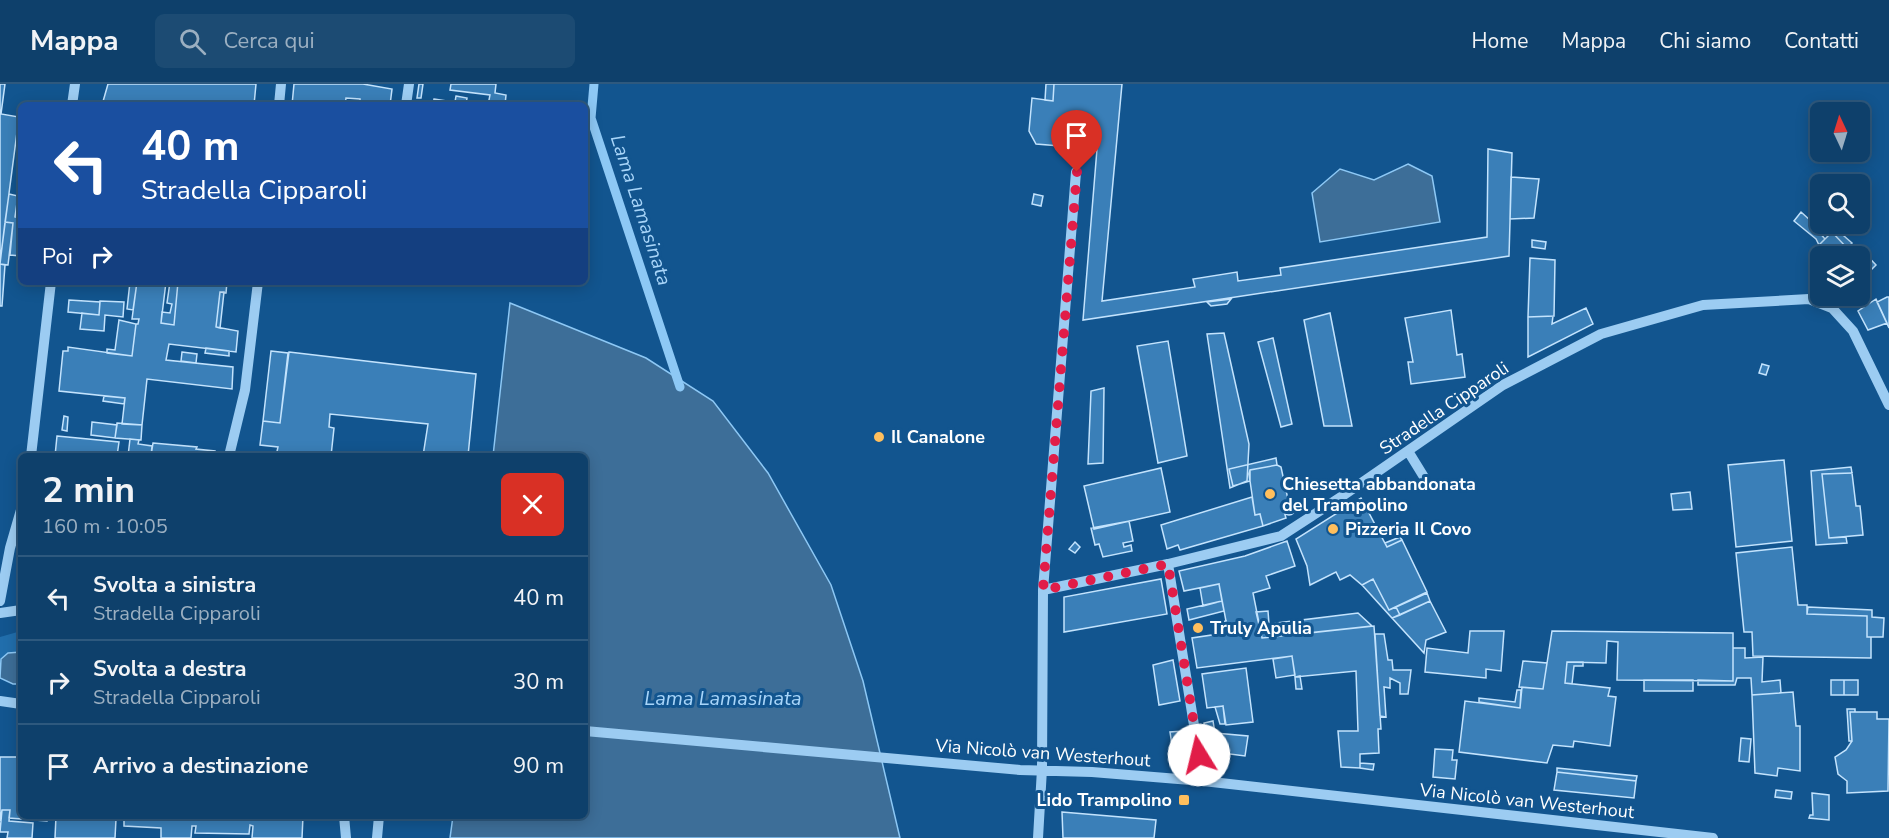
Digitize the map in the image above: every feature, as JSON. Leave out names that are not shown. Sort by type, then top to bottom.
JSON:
[{"type":"street","points":[[72,102],[75,84]]},
{"type":"street","points":[[279,102],[281,84]]},
{"type":"street","points":[[406,102],[409,84]]},
{"type":"street","points":[[1038,838],[1042,769],[1043,590],[1077,172]]},
{"type":"street","points":[[32,453],[51,285]]},
{"type":"street","points":[[230,453],[245,390],[258,285]]},
{"type":"street","name":"Stradella Cipparoli","points":[[1043,590],[1168,564],[1281,536],[1503,385],[1601,334],[1703,305],[1809,299],[1832,308],[1853,331],[1889,405]]},
{"type":"street","points":[[1408,451],[1424,477]]},
{"type":"street","points":[[0,601],[5,548],[18,517]]},
{"type":"street","points":[[1168,564],[1203,781]]},
{"type":"street","points":[[0,613],[18,610]]},
{"type":"street","points":[[0,701],[18,705]]},
{"type":"street","points":[[0,711],[18,706]]},
{"type":"street","name":"Via Nicolò van Westerhout","points":[[588,731],[1020,770],[1042,769],[1203,781],[1713,838]]},
{"type":"street","points":[[344,819],[346,838]]},
{"type":"street","points":[[378,838],[380,819]]},
{"type":"shaded area","points":[[18,632],[18,652],[8,653],[1,659],[0,666],[0,637]]},
{"type":"water","points":[[1408,164],[1432,176],[1440,222],[1320,242],[1312,193],[1340,169],[1374,180]]},
{"type":"water","name":"Lama Lamasinata","points":[[510,303],[646,358],[713,401],[768,473],[831,585],[863,681],[900,838],[450,838],[453,819],[588,819],[588,453],[493,453]]},
{"type":"water","points":[[18,652],[18,684],[0,678],[1,659],[8,653]]},
{"type":"building","points":[[0,84],[5,84],[1,114],[18,117],[18,125],[0,262]]},
{"type":"building","points":[[108,84],[256,84],[254,102],[103,102]]},
{"type":"building","points":[[294,84],[363,84],[392,89],[390,102],[360,102],[360,99],[346,98],[345,102],[292,102]]},
{"type":"building","points":[[419,84],[423,84],[421,98],[417,98]]},
{"type":"building","points":[[451,84],[496,84],[495,93],[506,95],[505,102],[489,102],[490,95],[450,90]]},
{"type":"building","points":[[1046,84],[1054,84],[1053,101],[1045,100]]},
{"type":"building","points":[[1054,84],[1122,84],[1102,301],[1195,287],[1193,279],[1237,272],[1238,281],[1281,275],[1280,268],[1487,237],[1488,149],[1512,153],[1509,256],[1083,320],[1097,149],[1036,144],[1029,131],[1032,98],[1053,101]]},
{"type":"building","points":[[456,96],[467,98],[466,102],[455,102]]},
{"type":"building","points":[[434,99],[453,102],[434,102]]},
{"type":"building","points":[[1511,177],[1539,179],[1534,218],[1510,219]]},
{"type":"building","points":[[9,194],[18,196],[15,217],[18,218],[18,256],[10,255],[13,223],[5,222]]},
{"type":"building","points":[[1034,194],[1043,196],[1041,206],[1032,204]]},
{"type":"building","points":[[1801,212],[1810,220],[1810,234],[1821,234],[1825,239],[1819,245],[1816,239],[1794,221]]},
{"type":"building","points":[[5,222],[13,223],[8,265],[0,264]]},
{"type":"building","points":[[1830,234],[1834,234],[1845,246],[1820,246]]},
{"type":"building","points":[[1834,234],[1842,234],[1852,243],[1845,246]]},
{"type":"building","points":[[1532,240],[1546,242],[1545,249],[1532,247]]},
{"type":"building","points":[[1530,258],[1555,260],[1554,316],[1528,317]]},
{"type":"building","points":[[1870,259],[1876,265],[1870,271]]},
{"type":"building","points":[[0,264],[5,265],[2,306],[0,306]]},
{"type":"building","points":[[130,285],[137,285],[133,310],[127,309]]},
{"type":"building","points":[[137,285],[166,285],[161,323],[174,325],[178,285],[227,285],[226,293],[220,292],[216,327],[238,331],[236,352],[169,344],[166,360],[233,367],[232,389],[147,379],[142,425],[122,424],[125,398],[59,391],[63,351],[68,351],[68,347],[132,356],[136,324],[139,319],[132,319]]},
{"type":"building","points":[[170,285],[178,285],[174,325],[161,323],[162,312],[170,313],[172,304],[167,303]]},
{"type":"building","points":[[220,292],[224,292],[220,328],[216,327]]},
{"type":"building","points":[[1889,297],[1889,328],[1877,302]]},
{"type":"building","points":[[1231,299],[1227,304],[1211,306],[1207,302]]},
{"type":"building","points":[[1876,299],[1887,323],[1868,330],[1858,311],[1870,306],[1870,303]]},
{"type":"building","points":[[69,300],[100,302],[99,315],[68,312]]},
{"type":"building","points":[[100,301],[124,302],[123,317],[105,315],[104,331],[80,329],[82,313],[99,315]]},
{"type":"building","points":[[1586,308],[1593,324],[1528,357],[1528,317],[1553,316],[1552,324]]},
{"type":"building","points":[[1451,310],[1457,355],[1462,354],[1465,377],[1411,384],[1408,362],[1413,362],[1405,318]]},
{"type":"building","points":[[1330,313],[1352,426],[1324,426],[1304,320]]},
{"type":"building","points":[[119,320],[136,324],[132,356],[107,353],[107,349],[115,350]]},
{"type":"building","points":[[1224,333],[1249,444],[1247,481],[1230,488],[1207,334]]},
{"type":"building","points":[[1273,338],[1292,424],[1281,427],[1258,342]]},
{"type":"building","points":[[1168,341],[1187,456],[1158,463],[1137,346]]},
{"type":"building","points":[[206,348],[229,351],[229,356],[205,353]]},
{"type":"building","points":[[271,351],[288,353],[280,423],[263,421]]},
{"type":"building","points":[[182,352],[197,354],[196,363],[181,361]]},
{"type":"building","points":[[289,352],[476,374],[468,453],[423,453],[428,424],[330,414],[329,427],[334,428],[331,453],[277,453],[278,447],[260,445],[263,421],[280,423]]},
{"type":"building","points":[[1762,364],[1769,366],[1766,375],[1759,373]]},
{"type":"building","points":[[1104,388],[1103,463],[1088,464],[1091,391]]},
{"type":"building","points":[[104,396],[125,398],[124,404],[103,401]]},
{"type":"building","points":[[1438,408],[1442,413],[1433,419],[1430,414]]},
{"type":"building","points":[[64,416],[68,417],[67,431],[62,430]]},
{"type":"building","points":[[92,422],[117,425],[115,438],[91,435]]},
{"type":"building","points":[[117,423],[142,425],[141,440],[115,438]]},
{"type":"building","points":[[57,436],[119,442],[117,453],[55,453]]},
{"type":"building","points":[[130,439],[139,440],[138,444],[152,446],[151,453],[128,453]]},
{"type":"building","points":[[153,443],[215,451],[215,453],[151,453]]},
{"type":"building","points":[[1276,458],[1277,465],[1250,470],[1250,481],[1233,486],[1229,469]]},
{"type":"building","points":[[1784,460],[1792,541],[1736,547],[1728,465]]},
{"type":"building","name":"Chiesetta abbandonata del Trampolino","points":[[1277,465],[1281,467],[1289,504],[1282,505],[1286,518],[1263,526],[1260,514],[1255,515],[1249,474],[1250,470]]},
{"type":"building","points":[[1851,467],[1852,473],[1822,474],[1829,538],[1846,537],[1847,543],[1816,545],[1811,471]]},
{"type":"building","points":[[1161,468],[1170,512],[1094,529],[1084,486]]},
{"type":"building","points":[[1852,473],[1856,506],[1860,506],[1863,535],[1829,538],[1822,474]]},
{"type":"building","points":[[1690,492],[1692,509],[1673,510],[1671,494]]},
{"type":"building","points":[[1252,497],[1255,515],[1260,514],[1263,526],[1180,550],[1178,545],[1167,549],[1161,525]]},
{"type":"building","points":[[1361,498],[1387,547],[1402,540],[1427,592],[1389,610],[1373,579],[1362,585],[1350,575],[1340,580],[1336,572],[1310,585],[1307,566],[1296,539]]},
{"type":"building","points":[[1289,503],[1295,509],[1289,515],[1283,509]]},
{"type":"building","points":[[1129,521],[1133,541],[1123,543],[1124,547],[1131,545],[1132,551],[1103,557],[1099,544],[1095,545],[1091,528]]},
{"type":"building","points":[[1400,537],[1402,540],[1387,547],[1385,543]]},
{"type":"building","points":[[1287,541],[1295,566],[1266,576],[1270,588],[1253,593],[1262,638],[1374,626],[1381,729],[1378,729],[1379,753],[1360,754],[1360,768],[1341,767],[1338,731],[1358,731],[1356,671],[1295,677],[1292,656],[1197,668],[1192,638],[1225,633],[1226,621],[1219,584],[1184,591],[1179,571],[1245,556]]},
{"type":"building","points":[[1075,542],[1080,547],[1075,553],[1069,549]]},
{"type":"building","points":[[1792,547],[1798,605],[1807,605],[1807,614],[1867,616],[1867,637],[1871,637],[1871,658],[1753,656],[1752,632],[1744,632],[1736,553]]},
{"type":"building","points":[[1161,579],[1167,614],[1064,632],[1064,597]]},
{"type":"building","points":[[1373,579],[1389,610],[1396,607],[1400,615],[1392,618],[1362,585]]},
{"type":"building","points":[[1219,584],[1222,601],[1203,606],[1200,588]]},
{"type":"building","points":[[1427,593],[1430,601],[1400,615],[1396,607]]},
{"type":"building","points":[[1222,601],[1224,611],[1189,620],[1187,609]]},
{"type":"building","points":[[1430,601],[1446,632],[1426,640],[1424,653],[1392,618]]},
{"type":"building","points":[[1808,607],[1872,610],[1872,617],[1884,618],[1883,637],[1867,637],[1867,616],[1807,614]]},
{"type":"building","points":[[1268,611],[1269,624],[1358,613],[1372,626],[1262,638],[1256,612]]},
{"type":"building","points":[[1226,621],[1225,633],[1218,634],[1217,623]]},
{"type":"building","points":[[1470,631],[1504,631],[1501,671],[1486,669],[1486,678],[1425,672],[1427,648],[1468,653]]},
{"type":"building","points":[[1552,631],[1733,633],[1733,681],[1617,680],[1618,642],[1607,641],[1606,663],[1567,662],[1565,683],[1610,688],[1608,696],[1616,697],[1610,746],[1574,741],[1573,747],[1553,745],[1547,763],[1459,752],[1465,701],[1520,708],[1522,687],[1543,689]]},
{"type":"building","points":[[1375,634],[1384,634],[1388,660],[1392,660],[1393,670],[1411,670],[1408,694],[1400,694],[1400,683],[1390,678],[1390,688],[1384,687],[1386,717],[1380,716]]},
{"type":"building","points":[[1733,648],[1745,648],[1745,658],[1763,657],[1762,682],[1780,680],[1781,693],[1752,695],[1751,678],[1737,678],[1735,685],[1698,685],[1698,680],[1733,681]]},
{"type":"building","points":[[1292,656],[1295,675],[1276,678],[1273,659]]},
{"type":"building","points":[[1173,660],[1180,701],[1159,705],[1153,665]]},
{"type":"building","points":[[1523,661],[1547,663],[1543,689],[1519,687]]},
{"type":"building","points":[[1567,662],[1583,662],[1583,666],[1574,666],[1572,684],[1565,683]]},
{"type":"building","points":[[1246,668],[1253,722],[1226,725],[1223,706],[1207,708],[1202,674]]},
{"type":"building","points":[[1300,676],[1302,689],[1296,689],[1295,677]]},
{"type":"building","points":[[1644,680],[1693,680],[1693,691],[1644,691]]},
{"type":"building","points":[[1831,680],[1844,680],[1844,695],[1831,695]]},
{"type":"building","points":[[1844,680],[1858,680],[1858,695],[1844,695]]},
{"type":"building","points":[[1517,690],[1521,690],[1520,708],[1479,702],[1479,698],[1515,702]]},
{"type":"building","points":[[1793,692],[1796,726],[1800,726],[1800,771],[1778,768],[1777,776],[1755,773],[1752,695]]},
{"type":"building","points":[[1223,706],[1225,724],[1220,724],[1215,707]]},
{"type":"building","points":[[1847,709],[1855,709],[1855,712],[1850,712],[1852,741],[1849,741]]},
{"type":"building","points":[[1850,712],[1877,712],[1877,719],[1889,719],[1888,791],[1847,793],[1847,781],[1838,774],[1835,757],[1846,750],[1852,741]]},
{"type":"building","points":[[1213,721],[1215,733],[1248,736],[1245,756],[1207,751],[1204,723]]},
{"type":"building","points":[[1183,731],[1185,744],[1172,745],[1170,732]]},
{"type":"building","points":[[1741,738],[1751,739],[1749,762],[1739,761]]},
{"type":"building","points":[[1435,749],[1453,750],[1452,760],[1457,760],[1455,779],[1433,777]]},
{"type":"building","points":[[0,757],[18,757],[18,819],[9,818],[10,810],[2,810],[0,821]]},
{"type":"building","points":[[1360,763],[1374,764],[1373,770],[1360,768]]},
{"type":"building","points":[[1557,768],[1637,776],[1636,781],[1557,772]]},
{"type":"building","points":[[1557,772],[1636,781],[1634,798],[1554,790]]},
{"type":"building","points":[[1776,790],[1792,792],[1791,799],[1775,797]]},
{"type":"building","points":[[1812,793],[1829,795],[1829,820],[1809,818],[1813,815]]},
{"type":"building","points":[[2,810],[10,810],[9,821],[33,823],[32,838],[7,838],[8,832],[0,832]]},
{"type":"building","points":[[1062,812],[1156,820],[1154,838],[1063,838]]},
{"type":"building","points":[[22,819],[47,819],[47,821]]},
{"type":"building","points":[[56,819],[116,819],[115,838],[55,838]]},
{"type":"building","points":[[116,819],[303,819],[302,838],[252,838],[253,826],[250,825],[249,834],[195,833],[196,826],[192,826],[191,838],[161,838],[161,828],[124,826],[124,820]]},
{"type":"waterway","name":"Lama Lamasinata","points":[[594,84],[591,118],[680,387]]},
{"type":"place","name":"Il Canalone","points":[[879,437]]},
{"type":"place","name":"Chiesetta abbandonata del Trampolino","points":[[1270,494]]},
{"type":"place","name":"Pizzeria Il Covo","points":[[1333,529]]},
{"type":"place","name":"Truly Apulia","points":[[1198,628]]},
{"type":"place","name":"Lido Trampolino","points":[[1184,800]]},
{"type":"route","points":[[1077,172],[1043,590],[1168,564],[1199,755]]}]
